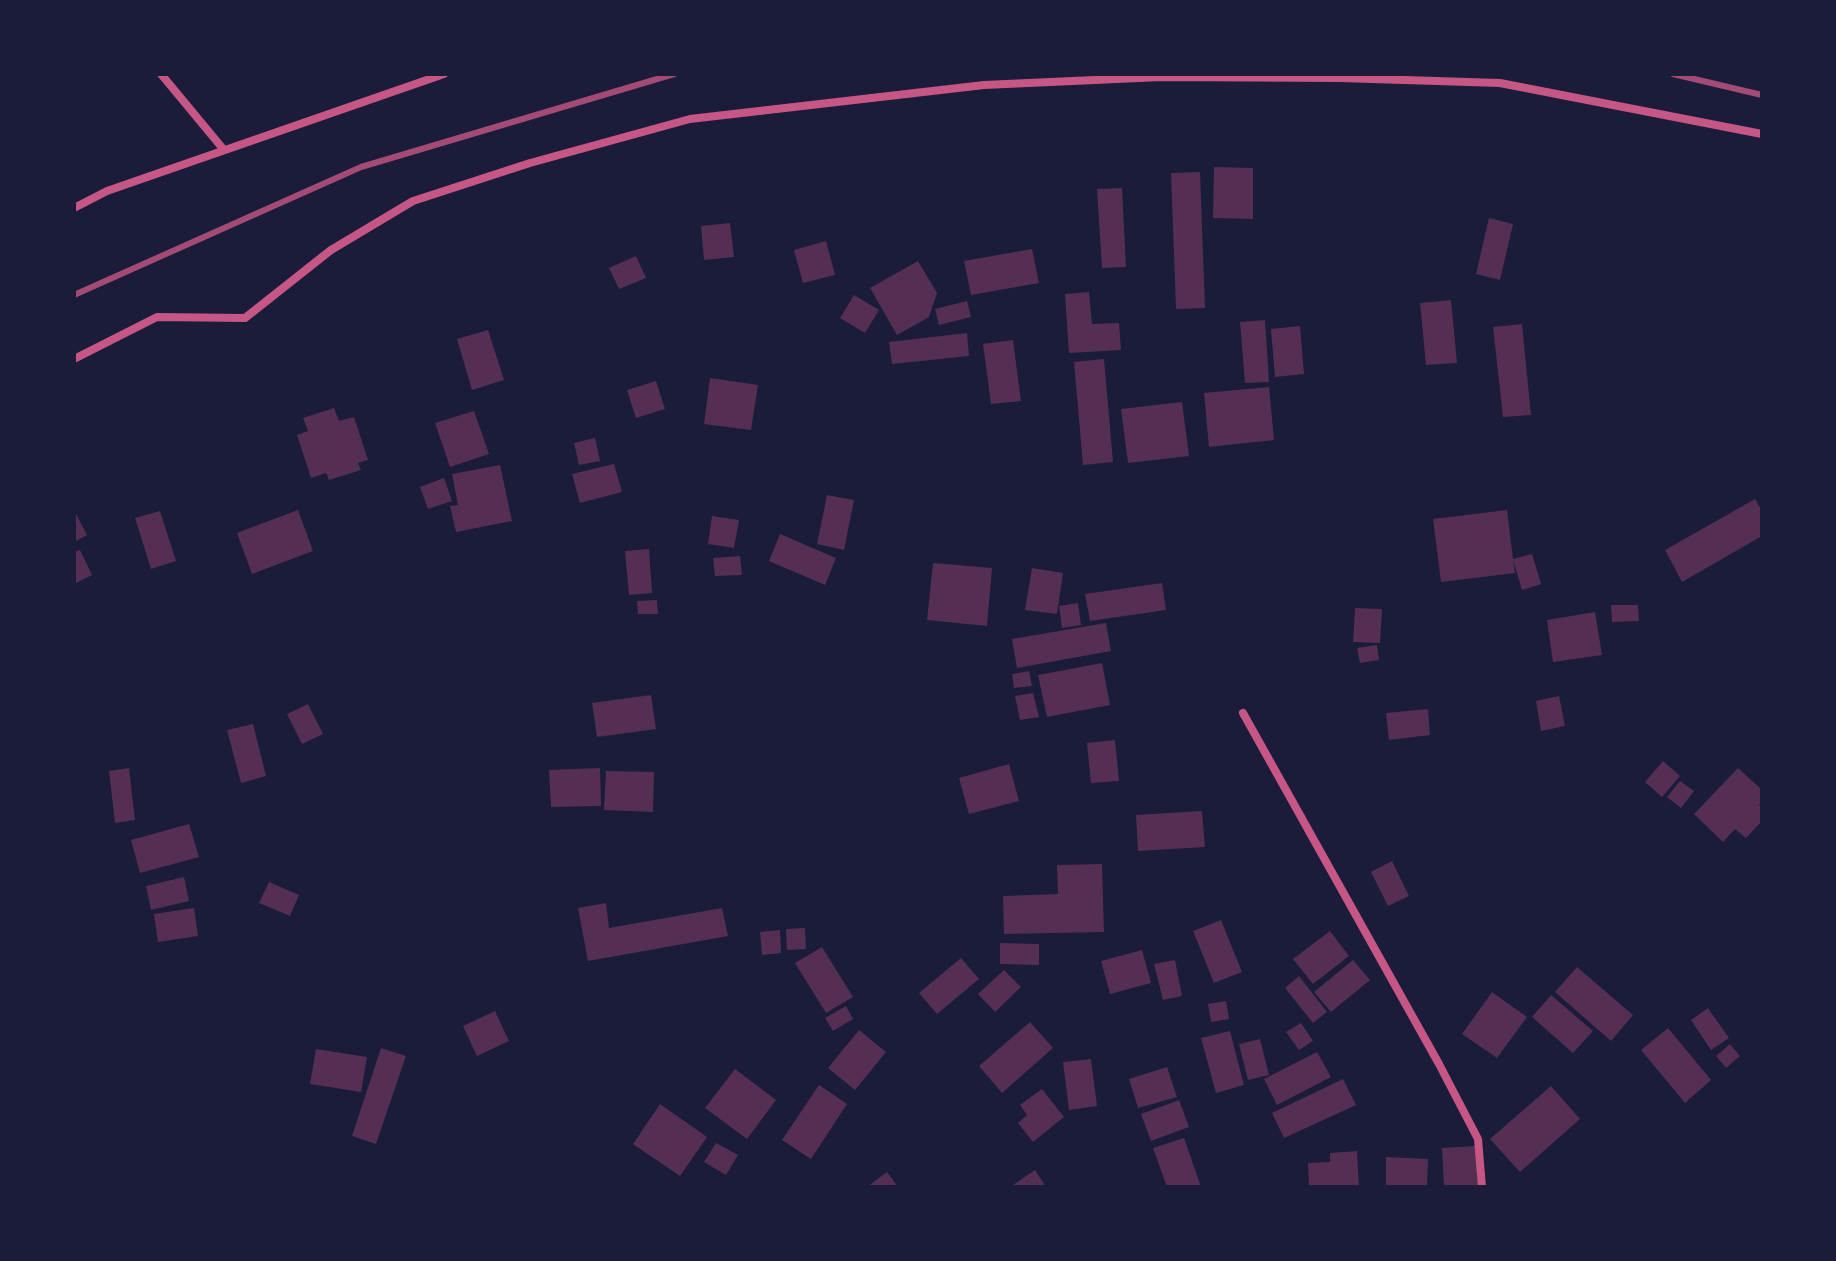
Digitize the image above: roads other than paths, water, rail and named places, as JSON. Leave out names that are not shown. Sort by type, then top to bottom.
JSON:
[{"type":"street","points":[[161,74],[224,150]]},
{"type":"street","points":[[74,208],[107,191],[444,74]]},
{"type":"street","points":[[74,359],[157,317],[245,318],[331,250],[413,201],[530,163],[690,119],[984,85],[1161,77],[1340,78],[1500,83],[1762,134]]},
{"type":"street","points":[[1243,713],[1478,1139],[1482,1187]]},
{"type":"railway","points":[[74,295],[361,167],[674,74]]},
{"type":"railway","points":[[1673,74],[1762,95]]}]
